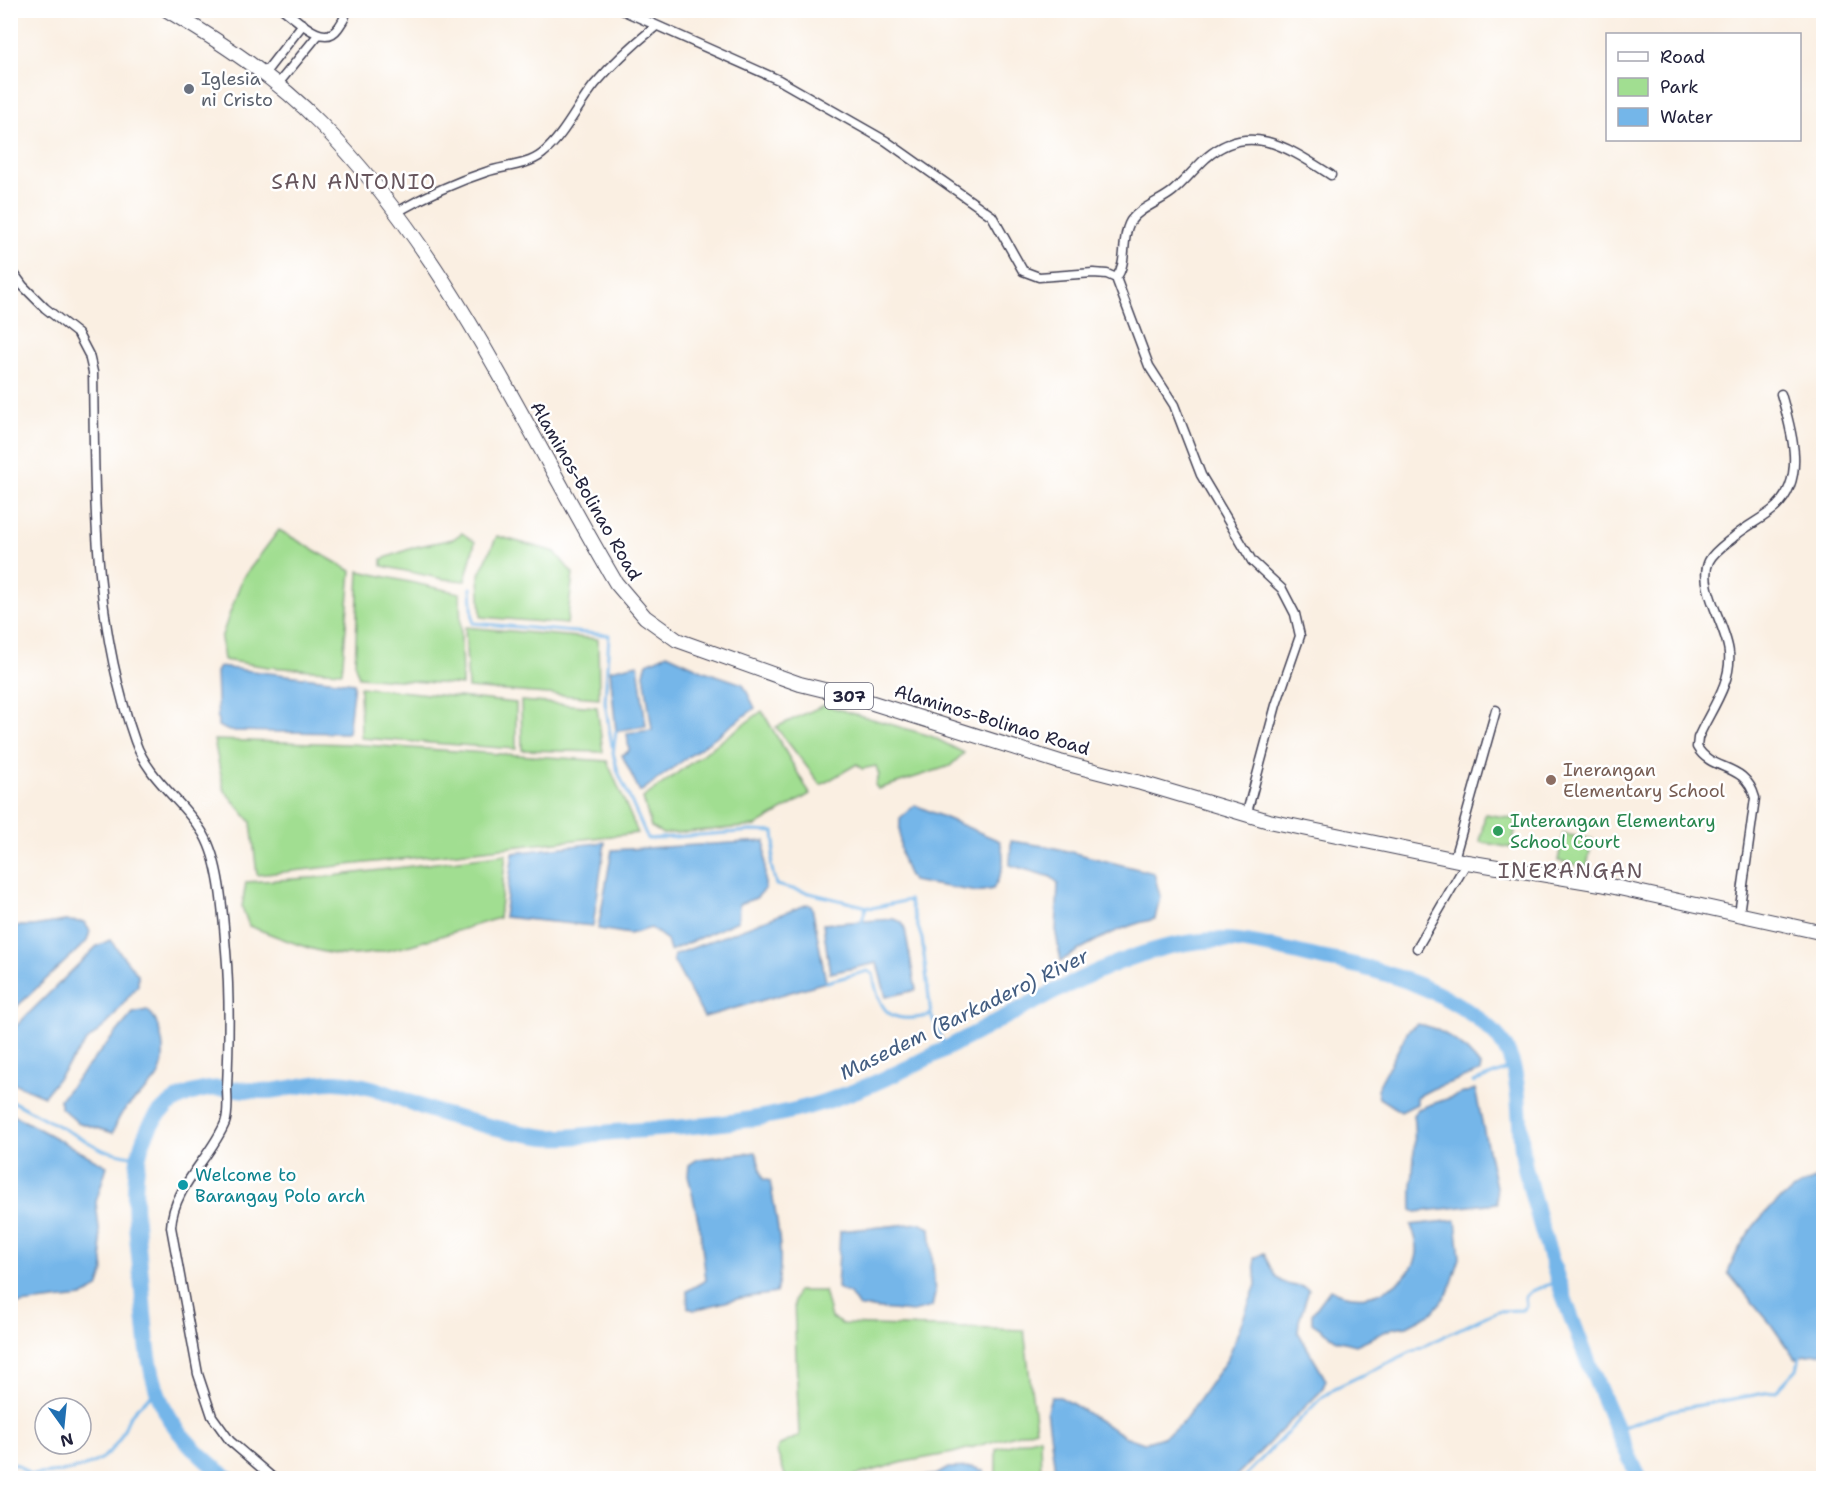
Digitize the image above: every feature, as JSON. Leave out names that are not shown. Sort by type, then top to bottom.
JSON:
[{"type":"main road","name":"Alaminos-Bolinao Road","points":[[167,10],[264,74],[319,122],[370,177],[442,276],[481,342],[574,513],[616,583],[632,605],[660,631],[677,640],[800,684],[857,698],[1060,762],[1141,783],[1246,816],[1460,860],[1601,884],[1824,933]]},
{"type":"street","points":[[284,10],[318,35],[334,33],[346,16],[346,10]]},
{"type":"street","points":[[622,10],[655,27],[779,80],[886,141],[992,216],[1023,271],[1039,277],[1093,273],[1107,274],[1116,278],[1149,366],[1174,405],[1200,475],[1252,561],[1282,589],[1299,626],[1300,636],[1276,705],[1246,816]]},
{"type":"street","points":[[264,74],[303,24]]},
{"type":"street","points":[[397,212],[475,176],[522,163],[542,154],[565,128],[595,84],[633,44],[655,27]]},
{"type":"street","points":[[277,85],[318,35]]},
{"type":"street","points":[[1116,278],[1122,267],[1126,233],[1133,218],[1169,194],[1214,152],[1239,140],[1268,141],[1282,146],[1331,175]]},
{"type":"street","points":[[10,268],[23,286],[45,308],[78,334],[89,355],[93,372],[95,513],[104,618],[135,741],[147,767],[204,835],[212,854],[226,952],[228,1062],[226,1120],[175,1204],[171,1227],[198,1374],[212,1416],[230,1441],[273,1479]]},
{"type":"street","points":[[1739,914],[1755,798],[1752,785],[1744,776],[1705,757],[1697,747],[1698,738],[1723,689],[1729,666],[1729,652],[1719,615],[1709,592],[1707,569],[1709,560],[1717,552],[1740,531],[1776,507],[1789,488],[1794,470],[1794,455],[1781,394]]},
{"type":"street","points":[[1417,948],[1460,860],[1496,710]]},
{"type":"green space","points":[[279,530],[351,571],[342,672],[268,667],[224,660],[221,638],[242,579]]},
{"type":"green space","points":[[462,533],[475,542],[465,581],[443,579],[382,566],[382,559],[415,547],[453,539]]},
{"type":"green space","points":[[497,536],[555,552],[573,574],[567,624],[481,617],[479,575]]},
{"type":"green space","points":[[359,571],[460,593],[462,685],[359,677],[355,666]]},
{"type":"green space","points":[[465,627],[598,639],[599,698],[468,688]]},
{"type":"green space","points":[[360,687],[516,703],[516,749],[361,738]]},
{"type":"green space","points":[[521,701],[597,707],[603,752],[522,750]]},
{"type":"green space","points":[[824,705],[931,736],[964,753],[950,766],[878,789],[875,785],[879,775],[876,766],[862,769],[857,764],[821,785],[776,727]]},
{"type":"green space","points":[[762,711],[810,794],[756,826],[663,834],[651,827],[643,798]]},
{"type":"green space","points":[[214,740],[350,744],[607,761],[638,833],[257,875],[251,822],[224,790]]},
{"type":"green space","name":"Interangan Elementary School Court","points":[[1485,814],[1517,819],[1512,848],[1480,842]]},
{"type":"green space","points":[[1563,834],[1592,839],[1587,867],[1558,861]]},
{"type":"green space","points":[[506,854],[499,918],[384,951],[347,955],[323,952],[249,926],[242,907],[246,882],[325,877]]},
{"type":"green space","points":[[797,1291],[824,1291],[831,1318],[842,1324],[1024,1330],[1036,1429],[953,1453],[904,1462],[846,1478],[786,1478],[777,1452],[778,1446],[799,1436],[794,1301]]},
{"type":"green space","points":[[1040,1437],[1041,1478],[996,1478],[996,1449]]},
{"type":"water","points":[[667,654],[704,671],[743,684],[755,708],[640,792],[622,755],[629,751],[627,733],[652,730],[644,673],[647,663]]},
{"type":"water","points":[[638,664],[646,726],[616,731],[610,670]]},
{"type":"water","points":[[219,667],[354,683],[348,733],[229,731],[218,726],[216,672]]},
{"type":"water","points":[[915,805],[1000,841],[1003,854],[1002,866],[993,889],[977,892],[912,881],[904,866],[901,851],[900,818]]},
{"type":"water","points":[[765,841],[765,889],[756,898],[739,904],[738,921],[670,951],[667,940],[651,928],[630,934],[598,929],[612,850]]},
{"type":"water","points":[[1011,841],[1051,847],[1154,873],[1160,896],[1155,919],[1106,936],[1061,961],[1056,934],[1058,883],[1051,877],[1010,865]]},
{"type":"water","points":[[605,842],[593,926],[504,917],[513,853]]},
{"type":"water","points":[[808,904],[812,907],[826,982],[704,1017],[673,960],[674,955]]},
{"type":"water","points":[[893,919],[902,922],[905,929],[916,990],[886,997],[877,963],[830,973],[823,924]]},
{"type":"water","points":[[65,921],[84,922],[90,931],[87,941],[11,1012],[11,926],[33,926]]},
{"type":"water","points":[[110,940],[138,975],[138,985],[108,1023],[86,1042],[44,1096],[11,1082],[11,1031],[97,946]]},
{"type":"water","points":[[147,1010],[157,1023],[162,1043],[162,1063],[156,1079],[127,1107],[113,1133],[77,1122],[60,1107],[60,1099],[133,1013]]},
{"type":"water","points":[[1417,1024],[1435,1029],[1453,1039],[1481,1067],[1480,1072],[1432,1089],[1417,1097],[1417,1104],[1401,1112],[1379,1098],[1377,1089],[1408,1031]]},
{"type":"water","points":[[1475,1089],[1496,1187],[1497,1203],[1416,1212],[1412,1210],[1415,1138],[1413,1115],[1418,1109]]},
{"type":"water","points":[[10,1113],[107,1166],[96,1202],[104,1271],[98,1288],[82,1297],[11,1305]]},
{"type":"water","points":[[756,1152],[763,1179],[770,1181],[777,1223],[780,1265],[776,1293],[741,1298],[694,1310],[688,1308],[687,1291],[706,1280],[700,1229],[688,1175],[689,1165],[698,1159]]},
{"type":"water","points":[[1823,1176],[1823,1353],[1800,1356],[1795,1359],[1770,1323],[1728,1273],[1743,1241],[1765,1214],[1791,1191]]},
{"type":"water","points":[[1456,1220],[1460,1258],[1449,1292],[1432,1313],[1407,1326],[1393,1328],[1356,1345],[1337,1340],[1312,1323],[1312,1314],[1330,1290],[1348,1296],[1367,1296],[1384,1291],[1401,1280],[1408,1273],[1416,1257],[1417,1248],[1411,1225]]},
{"type":"water","points":[[919,1223],[930,1228],[935,1294],[932,1307],[913,1312],[859,1307],[850,1294],[837,1288],[840,1231]]},
{"type":"water","points":[[1264,1253],[1273,1273],[1280,1281],[1309,1290],[1299,1321],[1298,1332],[1326,1380],[1322,1390],[1234,1478],[1056,1478],[1047,1410],[1051,1397],[1060,1397],[1124,1436],[1144,1443],[1163,1437],[1181,1425],[1228,1358],[1256,1285],[1254,1258]]},
{"type":"water","points":[[973,1467],[984,1471],[985,1478],[906,1478],[936,1475],[948,1468]]},
{"type":"waterway","points":[[471,588],[473,623],[609,635],[605,702],[612,746]]},
{"type":"waterway","points":[[616,731],[613,753],[618,772],[648,839],[752,831],[774,832],[775,843],[771,865],[776,885],[872,908],[909,900],[922,939],[931,1015],[945,1047]]},
{"type":"waterway","points":[[862,921],[866,907]]},
{"type":"waterway","name":"Masedem (Barkadero) River","points":[[228,1478],[194,1448],[171,1421],[159,1396],[149,1360],[135,1188],[144,1138],[156,1118],[174,1101],[208,1089],[267,1091],[336,1082],[379,1090],[431,1111],[457,1118],[546,1137],[687,1127],[760,1118],[807,1107],[869,1085],[929,1058],[1066,986],[1130,958],[1174,945],[1219,940],[1270,946],[1387,974],[1451,1001],[1488,1027],[1501,1041],[1510,1057],[1515,1074],[1525,1167],[1547,1247],[1589,1364],[1639,1478]]},
{"type":"waterway","points":[[826,982],[868,971],[873,974],[879,999],[889,1013],[906,1018],[931,1015]]},
{"type":"waterway","points":[[1473,1082],[1513,1067]]},
{"type":"waterway","points":[[10,1100],[103,1150],[135,1157]]},
{"type":"waterway","points":[[1243,1478],[1320,1399],[1335,1388],[1497,1311],[1522,1310],[1526,1306],[1525,1297],[1531,1291],[1559,1281]]},
{"type":"waterway","points":[[1617,1429],[1673,1410],[1776,1391],[1797,1369],[1800,1356]]},
{"type":"waterway","points":[[10,1464],[18,1465],[30,1475],[81,1468],[99,1460],[115,1446],[131,1414],[156,1391]]},
{"type":"place","name":"Iglesia ni Cristo","points":[[189,89]]},
{"type":"place","name":"Inerangan Elementary School","points":[[1551,780]]},
{"type":"place","name":"Interangan Elementary School Court","points":[[1498,831]]},
{"type":"place","name":"Welcome to Barangay Polo arch","points":[[183,1185]]},
{"type":"district","name":"SAN ANTONIO","points":[[354,182]]},
{"type":"district","name":"INERANGAN","points":[[1571,871]]}]
